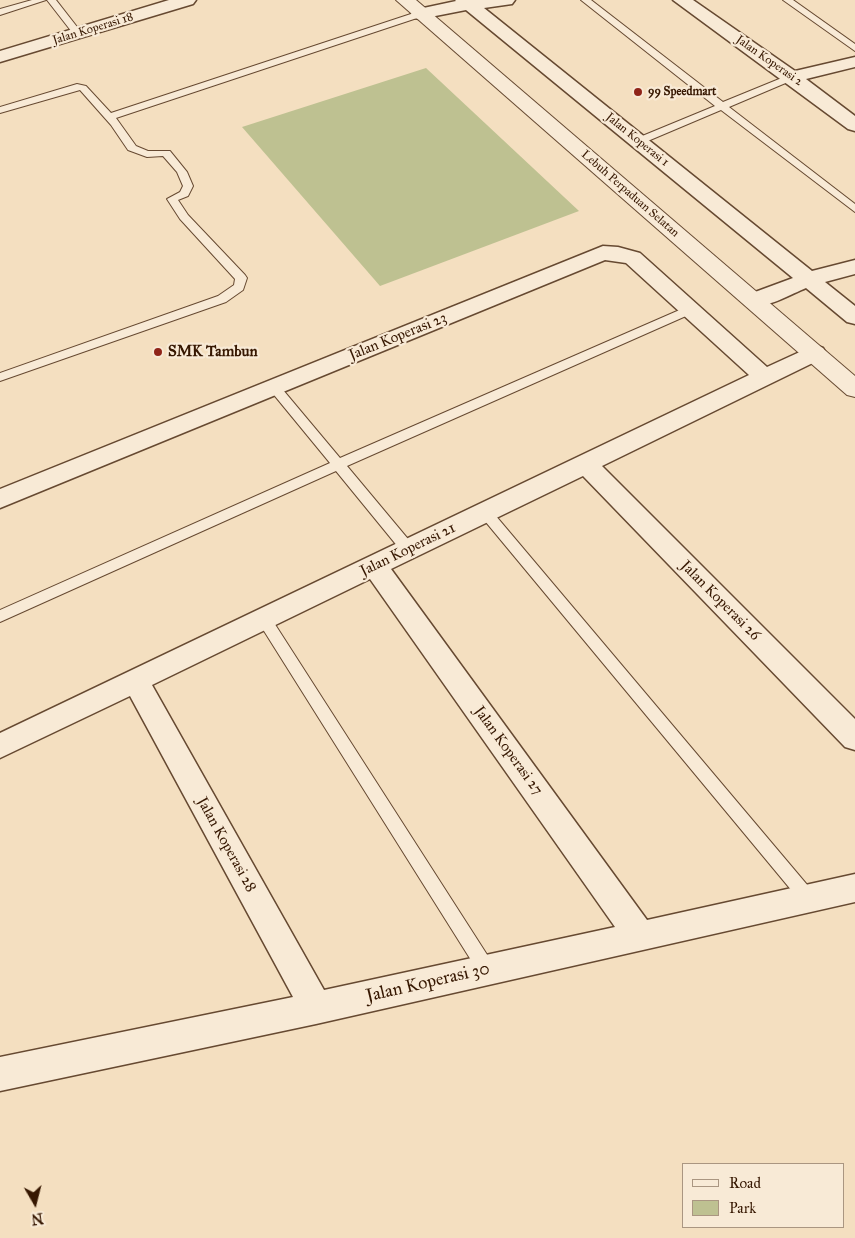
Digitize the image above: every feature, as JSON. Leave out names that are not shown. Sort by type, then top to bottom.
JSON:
[{"type":"street","name":"Jalan Koperasi 18","points":[[0,57],[187,0]]},
{"type":"street","points":[[412,7],[506,0]]},
{"type":"street","name":"Jalan Koperasi 2","points":[[682,0],[792,77],[855,125]]},
{"type":"street","name":"Jalan Koperasi 1","points":[[467,2],[855,317]]},
{"type":"street","name":"Lebuh Perpaduan Selatan","points":[[412,7],[755,300],[855,389]]},
{"type":"street","points":[[792,77],[855,62]]},
{"type":"street","name":"Jalan Koperasi 23","points":[[0,499],[603,253],[633,258],[766,377]]},
{"type":"street","points":[[755,300],[810,279],[855,267]]},
{"type":"street","name":"Jalan Koperasi 21","points":[[0,746],[815,353]]},
{"type":"street","name":"Jalan Koperasi 26","points":[[586,464],[855,738]]},
{"type":"street","name":"Jalan Koperasi 27","points":[[375,566],[640,936]]},
{"type":"street","name":"Jalan Koperasi 28","points":[[136,681],[316,1008]]},
{"type":"street","name":"Jalan Koperasi 30","points":[[0,1074],[316,1008],[855,888]]},
{"type":"lane","points":[[0,12],[42,0]]},
{"type":"lane","points":[[51,0],[78,34]]},
{"type":"lane","points":[[585,0],[855,210]]},
{"type":"lane","points":[[788,0],[855,48]]},
{"type":"lane","points":[[110,117],[412,7]]},
{"type":"lane","points":[[639,141],[792,77]]},
{"type":"lane","points":[[0,110],[77,87],[83,88],[110,117],[132,148],[147,154],[166,153],[185,176],[188,186],[184,194],[172,199],[184,217],[241,278],[239,287],[222,299],[0,377]]},
{"type":"lane","points":[[0,616],[337,465],[691,310]]},
{"type":"lane","points":[[274,387],[408,549]]},
{"type":"lane","points":[[485,512],[808,898]]},
{"type":"lane","points":[[264,618],[487,970]]},
{"type":"green space","points":[[426,68],[579,211],[380,286],[242,127]]},
{"type":"place","name":"99 Speedmart","points":[[638,92]]},
{"type":"place","name":"SMK Tambun","points":[[158,352]]}]
